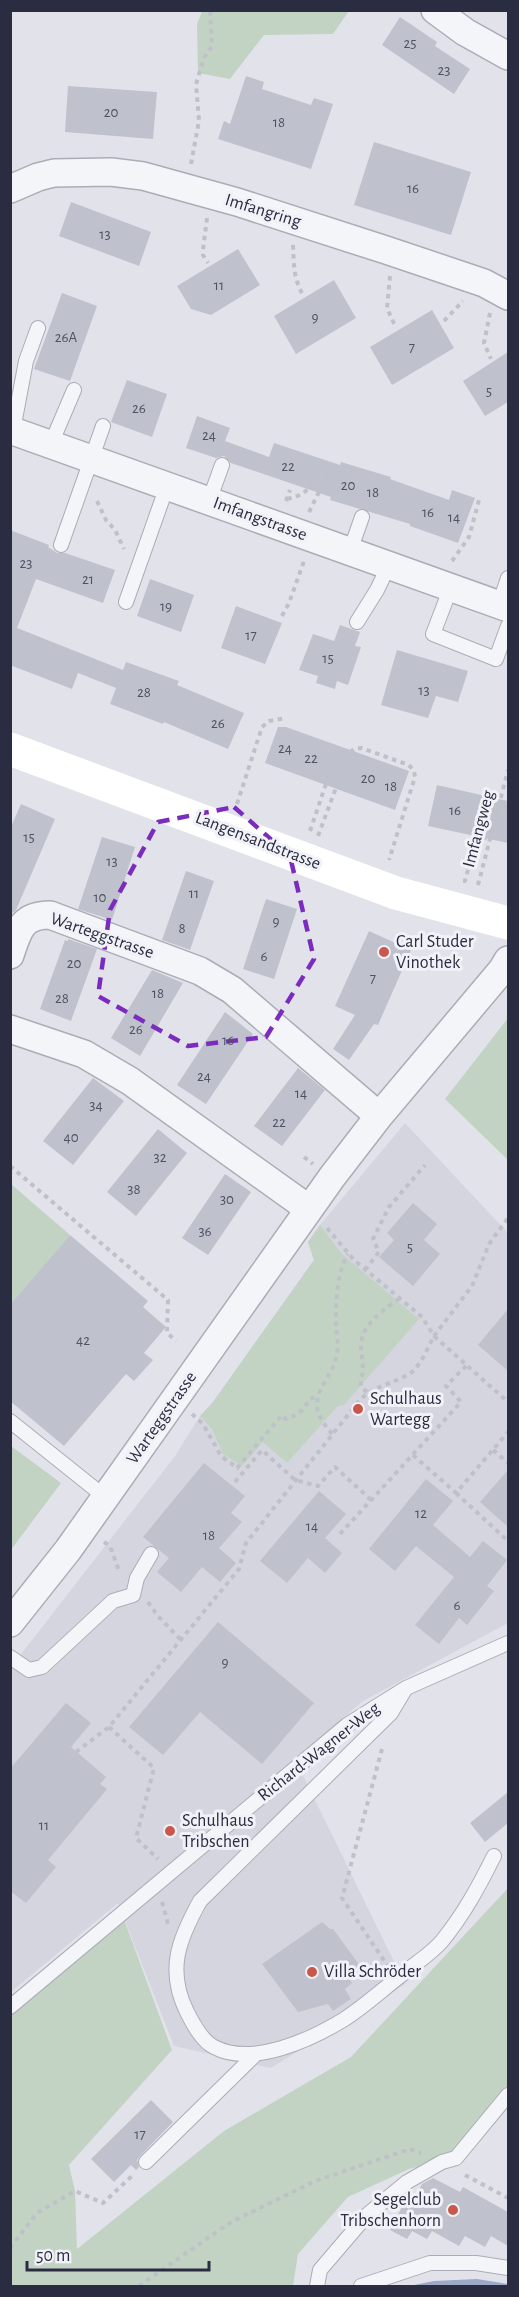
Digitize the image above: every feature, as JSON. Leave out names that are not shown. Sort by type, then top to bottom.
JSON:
[{"type":"street","points":[[435,10],[465,32],[508,56]]},
{"type":"street","name":"Imfangring","points":[[10,189],[54,173],[111,172],[143,176],[237,202],[386,250],[500,295]]},
{"type":"street","name":"Imfangstrasse","points":[[12,430],[209,501],[304,543],[350,551],[447,586],[505,613]]},
{"type":"street","name":"Langensandstrasse","points":[[10,749],[228,830],[308,849],[396,893],[508,923]]},
{"type":"street","name":"Warteggstrasse","points":[[10,955],[22,925],[37,915],[50,915],[200,971],[232,990],[379,1116]]},
{"type":"street","name":"Warteggstrasse","points":[[10,1623],[84,1527],[309,1209],[379,1116],[508,960]]},
{"type":"street","points":[[15,1035],[84,1054],[130,1081],[309,1209]]},
{"type":"lane","points":[[12,430],[26,361],[38,328]]},
{"type":"lane","points":[[51,444],[74,390]]},
{"type":"lane","points":[[61,545],[103,426]]},
{"type":"lane","points":[[209,501],[222,465]]},
{"type":"lane","points":[[126,602],[167,486]]},
{"type":"lane","points":[[350,551],[362,517]]},
{"type":"lane","points":[[357,622],[377,590],[388,565]]},
{"type":"lane","points":[[447,586],[433,634],[496,659],[505,613],[508,578]]},
{"type":"lane","points":[[10,1421],[105,1497]]},
{"type":"lane","points":[[10,1657],[29,1670],[42,1667],[113,1601],[134,1590],[151,1554]]},
{"type":"lane","name":"Richard-Wagner-Weg","points":[[10,2007],[347,1725],[406,1688],[508,1643]]},
{"type":"lane","points":[[406,1688],[391,1713],[200,1901],[185,1928],[176,1957],[178,1995],[195,2028],[213,2047],[232,2053],[256,2054],[290,2046],[344,2020],[440,1943],[468,1907],[494,1856]]},
{"type":"lane","points":[[146,2162],[256,2054]]},
{"type":"lane","points":[[317,2286],[320,2270],[367,2215],[407,2182],[442,2162],[456,2158],[508,2095]]},
{"type":"lane","points":[[362,2286],[430,2263],[476,2263],[508,2268]]},
{"type":"path","points":[[188,173],[199,121],[196,84],[204,58],[212,46],[210,10]]},
{"type":"path","points":[[208,208],[202,250],[208,263]]},
{"type":"path","points":[[293,248],[296,283],[303,294]]},
{"type":"path","points":[[390,282],[387,308],[396,328]]},
{"type":"path","points":[[491,359],[484,343],[500,295]]},
{"type":"path","points":[[444,321],[465,299]]},
{"type":"path","points":[[282,616],[289,603],[322,485],[328,472],[335,466]]},
{"type":"path","points":[[287,499],[304,494],[309,489],[312,475]]},
{"type":"path","points":[[81,488],[96,497],[106,520],[115,530],[124,547],[124,553]]},
{"type":"path","points":[[447,586],[450,565],[468,537],[479,500]]},
{"type":"path","points":[[228,830],[262,728],[269,721],[286,718]]},
{"type":"path","points":[[308,849],[349,753],[361,748],[409,765],[414,771],[415,777],[390,855]]},
{"type":"path","points":[[308,849],[328,778],[326,766]]},
{"type":"path","name":"Imfangweg","points":[[476,895],[508,770]]},
{"type":"path","points":[[457,879],[465,881],[477,836],[490,839]]},
{"type":"path","points":[[365,1270],[379,1252],[373,1239],[389,1207],[425,1165]]},
{"type":"path","points":[[10,1166],[168,1300],[167,1333],[176,1341]]},
{"type":"path","points":[[76,1752],[109,1727],[240,1569],[246,1543],[367,1392],[412,1371],[421,1361],[434,1336],[472,1286],[489,1244],[508,1218]]},
{"type":"path","points":[[329,1232],[365,1270],[422,1317],[434,1336],[508,1402]]},
{"type":"path","points":[[332,1434],[320,1418],[316,1406],[338,1354],[336,1307],[342,1267],[348,1253]]},
{"type":"path","points":[[367,1392],[361,1387],[360,1382],[363,1374],[361,1342],[364,1333],[381,1312],[399,1298]]},
{"type":"path","points":[[340,1534],[461,1402],[446,1386],[467,1365]]},
{"type":"path","points":[[237,1468],[282,1415],[286,1419],[291,1418],[305,1408],[309,1399],[318,1397]]},
{"type":"path","points":[[192,1414],[203,1424],[221,1456],[243,1473]]},
{"type":"path","points":[[456,1493],[508,1432]]},
{"type":"path","points":[[493,1449],[508,1463]]},
{"type":"path","points":[[235,1482],[262,1450],[295,1480],[318,1486],[335,1467],[371,1500]]},
{"type":"path","points":[[412,1455],[508,1541]]},
{"type":"path","points":[[84,1527],[110,1546],[118,1570],[181,1640]]},
{"type":"path","points":[[391,1713],[342,1898],[396,1978]]},
{"type":"path","points":[[109,1727],[154,1768],[136,1838],[172,1872]]},
{"type":"path","points":[[140,2286],[231,2222],[315,2181],[410,2149]]},
{"type":"path","points":[[10,2248],[36,2213],[75,2191],[104,2203],[146,2162]]},
{"type":"path","points":[[442,2162],[508,2198]]},
{"type":"highlighted area","points":[[234,807],[290,856],[314,959],[266,1037],[188,1046],[98,996],[110,910],[158,822]]},
{"type":"shaded area","points":[[405,1123],[508,1233],[508,1623],[363,1701],[295,1759],[405,1984],[271,2068],[174,2046],[118,1903],[11,1992],[11,1667],[175,1456],[200,1416],[213,1402],[314,1260],[308,1242]]},
{"type":"green space","points":[[202,10],[349,11],[333,34],[264,35],[230,79],[198,73],[197,24]]},
{"type":"green space","points":[[508,1018],[508,1160],[445,1099]]},
{"type":"green space","points":[[10,1185],[70,1235],[11,1305]]},
{"type":"green space","points":[[320,1225],[341,1253],[419,1319],[344,1405],[338,1406],[287,1463],[263,1442],[242,1466],[223,1454],[212,1429],[200,1416],[213,1402],[314,1260],[308,1242]]},
{"type":"green space","points":[[11,1446],[61,1483],[10,1550]]},
{"type":"green space","points":[[508,1888],[508,2090],[456,2158],[409,2169],[348,2197],[298,2254],[293,2286],[11,2286],[11,2007],[122,1914],[172,2050],[69,2165],[75,2191],[77,2249],[224,2131],[351,2057]]},
{"type":"water","points":[[477,2279],[508,2284],[508,2286],[409,2286],[434,2281]]},
{"type":"building","points":[[400,17],[437,42],[435,46],[470,69],[454,94],[382,45]]},
{"type":"building","points":[[246,76],[264,82],[262,89],[311,105],[314,98],[333,104],[311,169],[218,139],[224,121],[230,124]]},
{"type":"building","points":[[68,86],[157,92],[153,139],[65,132]]},
{"type":"building","points":[[374,142],[471,172],[451,235],[354,205]]},
{"type":"building","points":[[71,202],[151,232],[139,266],[59,236]]},
{"type":"building","points":[[238,249],[260,285],[211,315],[191,309],[177,286]]},
{"type":"building","points":[[334,280],[356,318],[296,354],[274,316]]},
{"type":"building","points":[[62,293],[97,306],[70,381],[34,369]]},
{"type":"building","points":[[432,310],[454,348],[392,385],[370,347]]},
{"type":"building","points":[[508,352],[508,402],[485,416],[463,381]]},
{"type":"building","points":[[127,380],[167,394],[152,437],[111,422]]},
{"type":"building","points":[[197,416],[230,428],[225,441],[269,457],[274,443],[340,465],[341,462],[391,477],[390,479],[449,500],[452,490],[475,498],[458,543],[410,526],[410,524],[330,500],[331,497],[231,463],[224,456],[216,458],[186,448]]},
{"type":"building","points":[[10,530],[49,545],[48,547],[57,553],[65,553],[115,570],[103,603],[36,579],[17,628],[123,670],[126,662],[179,681],[177,685],[244,713],[228,749],[164,722],[163,724],[110,704],[116,688],[78,673],[72,689],[10,665]]},
{"type":"building","points":[[150,579],[194,595],[181,632],[137,616]]},
{"type":"building","points":[[236,606],[282,623],[265,664],[221,648]]},
{"type":"building","points":[[340,625],[360,632],[355,646],[361,647],[348,685],[337,681],[335,689],[316,683],[318,676],[299,670],[313,634],[334,641]]},
{"type":"building","points":[[397,650],[468,671],[458,702],[436,696],[428,718],[381,705]]},
{"type":"building","points":[[278,727],[286,727],[409,771],[395,810],[265,763]]},
{"type":"building","points":[[437,785],[508,801],[508,843],[428,826]]},
{"type":"building","points":[[21,804],[55,819],[16,910],[10,915],[10,829]]},
{"type":"building","points":[[102,837],[135,847],[112,920],[78,909]]},
{"type":"building","points":[[186,871],[214,881],[190,950],[162,940]]},
{"type":"building","points":[[266,899],[297,909],[274,979],[243,969]]},
{"type":"building","points":[[369,931],[411,950],[378,1025],[374,1024],[349,1060],[333,1049],[355,1015],[335,1006]]},
{"type":"building","points":[[68,939],[97,949],[71,1021],[40,1009],[65,940],[68,941]]},
{"type":"building","points":[[152,970],[183,983],[140,1056],[111,1038]]},
{"type":"building","points":[[225,1012],[253,1034],[206,1104],[177,1085]]},
{"type":"building","points":[[298,1068],[325,1090],[282,1146],[254,1126]]},
{"type":"building","points":[[93,1078],[124,1101],[73,1165],[43,1141]]},
{"type":"building","points":[[158,1129],[187,1153],[136,1216],[107,1192]]},
{"type":"building","points":[[225,1174],[251,1192],[208,1255],[182,1238]]},
{"type":"building","points":[[413,1203],[437,1224],[424,1240],[440,1254],[413,1286],[379,1257],[394,1240],[387,1233]]},
{"type":"building","points":[[70,1235],[148,1301],[143,1307],[166,1327],[144,1353],[153,1360],[134,1381],[126,1374],[64,1446],[10,1401],[10,1305]]},
{"type":"building","points":[[508,1309],[508,1371],[478,1345]]},
{"type":"building","points":[[204,1463],[245,1496],[231,1513],[242,1522],[219,1548],[236,1563],[220,1582],[202,1567],[181,1592],[157,1572],[169,1558],[143,1537]]},
{"type":"building","points":[[508,1470],[508,1527],[480,1502]]},
{"type":"building","points":[[426,1479],[453,1501],[433,1525],[470,1557],[483,1541],[507,1560],[487,1586],[494,1591],[467,1625],[459,1618],[439,1644],[415,1625],[454,1577],[416,1546],[395,1571],[369,1549]]},
{"type":"building","points":[[319,1491],[346,1514],[325,1538],[342,1553],[325,1573],[308,1558],[287,1583],[260,1561]]},
{"type":"building","points":[[218,1622],[314,1703],[262,1764],[200,1712],[163,1755],[129,1727]]},
{"type":"building","points":[[66,1703],[91,1723],[71,1747],[106,1777],[100,1784],[107,1789],[48,1860],[56,1867],[26,1903],[10,1891],[10,1769]]},
{"type":"building","points":[[508,1792],[508,1823],[485,1842],[470,1823]]},
{"type":"building","name":"Villa Schröder","points":[[322,1922],[333,1929],[361,1967],[348,1977],[352,1983],[345,1989],[351,1999],[333,2011],[328,2004],[298,2012],[262,1964]]},
{"type":"building","points":[[151,2100],[173,2122],[140,2156],[137,2160],[139,2167],[136,2170],[131,2165],[114,2182],[91,2159]]},
{"type":"building","name":"Segelclub Tribschenhorn","points":[[433,2178],[460,2192],[463,2187],[508,2212],[508,2246],[491,2236],[485,2247],[465,2236],[459,2246],[432,2231],[427,2239],[412,2231],[407,2239],[390,2230],[403,2205],[409,2209],[422,2184]]},
{"type":"place","name":"Carl Studer Vinothek","points":[[384,952]]},
{"type":"place","name":"Schulhaus Wartegg","points":[[358,1409]]},
{"type":"place","name":"Schulhaus Tribschen","points":[[170,1831]]},
{"type":"place","name":"Villa Schröder","points":[[312,1972]]},
{"type":"place","name":"Segelclub Tribschenhorn","points":[[453,2210]]}]
